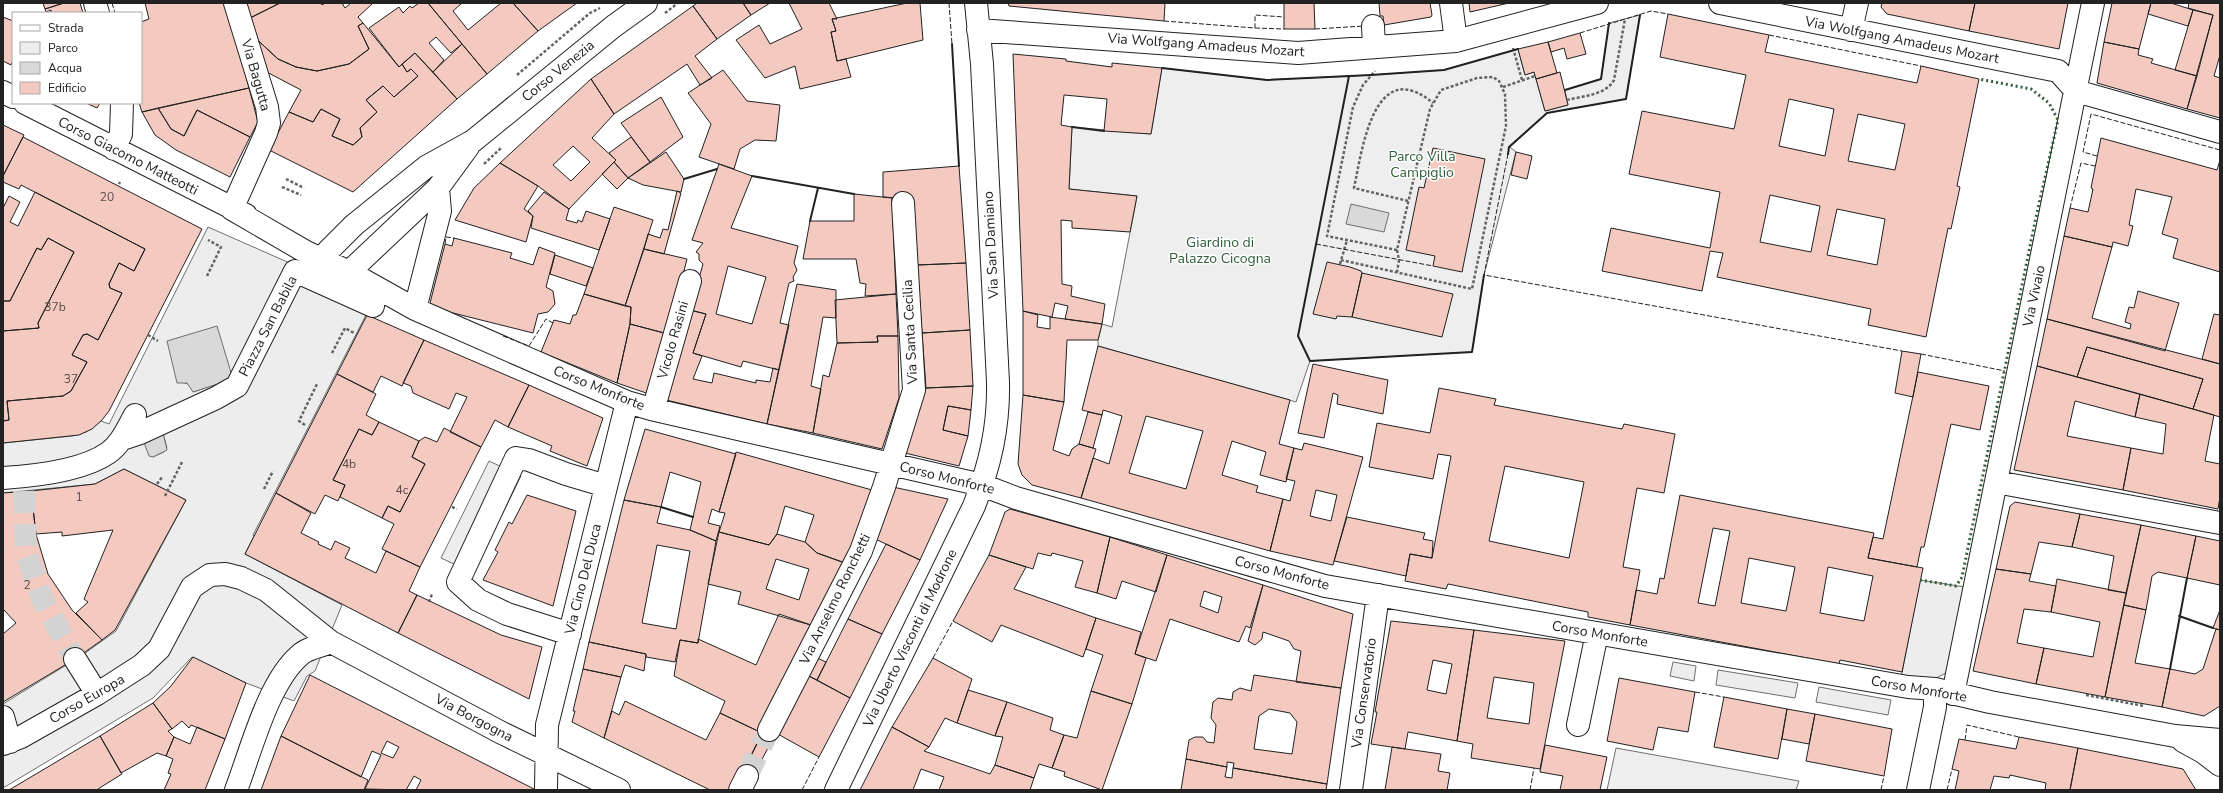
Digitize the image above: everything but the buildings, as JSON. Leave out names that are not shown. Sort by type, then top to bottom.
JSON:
[{"type":"street","name":"Via Bagutta","points":[[232,209],[269,123],[267,107],[236,3]]},
{"type":"street","name":"Corso Venezia","points":[[328,251],[354,225],[426,167],[473,141],[614,26],[646,3]]},
{"type":"street","name":"Via San Damiano","points":[[976,3],[982,64],[999,409],[993,449],[982,485]]},
{"type":"street","points":[[1451,3],[1456,41]]},
{"type":"street","name":"Via Wolfgang Amadeus Mozart","points":[[978,30],[1298,53],[1373,36],[1456,41],[1598,3]]},
{"type":"street","name":"Via Wolfgang Amadeus Mozart","points":[[1720,3],[2058,71],[2076,91]]},
{"type":"street","points":[[1851,30],[1857,3]]},
{"type":"street","name":"Via Vivaio","points":[[1918,790],[1935,707],[1944,692],[1975,588],[2093,3]]},
{"type":"street","points":[[2076,91],[2220,132]]},
{"type":"street","points":[[3,92],[12,96]]},
{"type":"street","name":"Corso Giacomo Matteotti","points":[[26,104],[232,209]]},
{"type":"street","points":[[114,149],[120,134],[122,104]]},
{"type":"street","name":"Corso Venezia","points":[[349,272],[438,188],[473,141]]},
{"type":"street","points":[[232,209],[306,252],[349,272],[415,309],[440,211],[438,188]]},
{"type":"street","name":"Via Santa Cecilia","points":[[891,464],[914,390],[903,203]]},
{"type":"street","points":[[232,209],[328,251],[349,272]]},
{"type":"street","name":"Piazza San Babila","points":[[122,439],[140,433],[216,398],[237,386],[296,271],[373,306]]},
{"type":"street","name":"Vicolo Rasini","points":[[656,400],[690,281]]},
{"type":"street","name":"Corso Monforte","points":[[415,309],[627,402],[653,410],[982,485],[1016,498],[1324,586],[1944,692],[2175,736],[2220,740]]},
{"type":"street","name":"Via Cino Del Duca","points":[[546,790],[548,767],[546,756],[547,725],[627,402]]},
{"type":"street","points":[[16,482],[91,462],[108,452],[122,439],[135,416]]},
{"type":"street","points":[[570,634],[507,614],[478,600],[458,582],[516,458],[529,460],[566,474],[606,486]]},
{"type":"street","name":"Via Anselmo Ronchetti","points":[[769,730],[861,552],[891,464]]},
{"type":"street","points":[[1996,482],[2220,523]]},
{"type":"street","name":"Via Uberto Visconti di Modrone","points":[[836,790],[982,485]]},
{"type":"street","name":"Via Borgogna","points":[[162,642],[192,587],[203,578],[217,574],[233,575],[266,590],[331,642],[546,756],[619,790]]},
{"type":"street","name":"Via Conservatorio","points":[[1351,790],[1378,595]]},
{"type":"street","points":[[1578,725],[1597,633]]},
{"type":"street","name":"Corso Europa","points":[[6,743],[21,737],[137,670],[153,655],[162,642]]},
{"type":"street","points":[[236,790],[272,692],[281,675],[301,654],[331,642]]},
{"type":"street","points":[[75,659],[97,694]]},
{"type":"street","points":[[3,717],[6,743]]},
{"type":"street","name":"Corso Monforte","points":[[2175,736],[2203,752],[2220,765]]},
{"type":"path","points":[[1567,100],[1601,91],[1611,86],[1614,80],[1625,19]]},
{"type":"path","points":[[1513,46],[1522,80]]},
{"type":"path","points":[[1375,71],[1363,85],[1353,107],[1327,236],[1397,250]]},
{"type":"path","points":[[1503,87],[1535,76]]},
{"type":"path","points":[[1341,260],[1472,289],[1506,126],[1505,94],[1503,87],[1493,78],[1477,78],[1451,85],[1441,90],[1432,102],[1397,250],[1399,260],[1397,272]]},
{"type":"path","points":[[1408,201],[1354,188],[1362,151],[1373,114],[1381,100],[1392,92],[1400,88],[1409,88],[1417,91],[1432,102]]},
{"type":"path","points":[[286,179],[304,188]]},
{"type":"path","points":[[282,186],[301,195]]},
{"type":"path","points":[[207,276],[221,246],[208,240]]},
{"type":"path","points":[[1340,264],[1347,240]]},
{"type":"path","points":[[332,353],[344,328],[354,333]]},
{"type":"path","points":[[148,335],[158,340]]},
{"type":"path","points":[[305,425],[298,421],[317,384]]},
{"type":"path","points":[[165,496],[182,462]]},
{"type":"path","points":[[264,489],[273,471]]},
{"type":"path","points":[[157,484],[163,476]]},
{"type":"path","points":[[452,507],[457,509]]},
{"type":"path","points":[[429,602],[432,594]]},
{"type":"path","points":[[2086,695],[2144,706]]},
{"type":"green space","points":[[1640,15],[1626,99],[1547,113],[1510,147],[1516,152],[1484,275],[1472,352],[1310,361],[1296,402],[1098,346],[1102,324],[1112,327],[1137,196],[1069,189],[1072,127],[1151,134],[1162,68],[1267,80],[1371,75],[1444,70],[1518,49],[1525,75],[1534,72],[1545,111],[1568,105],[1565,90],[1601,79],[1609,23]]},
{"type":"green space","points":[[1616,748],[1799,781],[1796,790],[1607,790]]},
{"type":"shaded area","points":[[208,227],[378,302],[367,313],[253,535],[254,536],[245,554],[342,605],[315,671],[307,676],[294,701],[246,683],[192,657],[153,698],[3,788],[3,704],[81,656],[116,631],[186,500],[124,469],[95,484],[3,493],[3,443],[72,436],[86,432],[101,421],[109,424]],"holes":[[[233,379],[193,392],[189,384],[181,382]],[[163,433],[167,448],[164,452],[153,457]]]},
{"type":"shaded area","points":[[489,461],[521,476],[473,573],[441,558]]},
{"type":"shaded area","points":[[1920,580],[1965,587],[1950,671],[1930,681],[1901,678]]},
{"type":"shaded area","points":[[1673,662],[1696,666],[1694,681],[1670,676]]},
{"type":"shaded area","points":[[1718,670],[1798,683],[1795,698],[1716,685]]},
{"type":"shaded area","points":[[1819,687],[1891,700],[1888,715],[1816,702]]},
{"type":"water","points":[[1351,204],[1389,213],[1384,232],[1346,224]]},
{"type":"water","points":[[217,326],[233,379],[193,392],[187,383],[177,383],[167,341]]},
{"type":"water","points":[[163,433],[167,450],[153,457],[149,456],[143,440]]},
{"type":"tunnel","points":[[24,491],[26,553],[43,601],[75,659]]},
{"type":"tunnel","points":[[747,776],[769,730]]},
{"type":"hedge","points":[[1920,580],[1956,586],[1962,577],[2035,222],[2058,120],[2049,103],[2031,89],[1979,79]]},
{"type":"fence","points":[[112,3],[115,12]]},
{"type":"fence","points":[[949,3],[952,44]]},
{"type":"fence","points":[[1580,33],[1651,11],[1668,14]]},
{"type":"fence","points":[[1164,21],[1255,28],[1255,15],[1284,17]]},
{"type":"fence","points":[[1315,29],[1364,26]]},
{"type":"fence","points":[[1255,28],[1284,29]]},
{"type":"fence","points":[[1769,35],[1921,66]]},
{"type":"fence","points":[[2097,156],[2083,152],[2091,114],[2220,150]]},
{"type":"fence","points":[[1508,154],[1484,275],[1902,351]]},
{"type":"fence","points":[[2070,208],[2081,163],[2095,166]]},
{"type":"fence","points":[[445,244],[446,237],[454,238]]},
{"type":"fence","points":[[1316,244],[1433,266]]},
{"type":"fence","points":[[503,336],[529,346],[546,319],[553,323]]},
{"type":"fence","points":[[1921,354],[2005,371]]},
{"type":"fence","points":[[933,658],[953,621]]},
{"type":"fence","points":[[1695,692],[1724,697]]},
{"type":"fence","points":[[1965,740],[1967,725],[2019,737]]},
{"type":"fence","points":[[802,790],[819,757]]},
{"type":"fence","points":[[1530,790],[1534,768]]},
{"type":"fence","points":[[1947,790],[1952,769]]},
{"type":"fence","points":[[1881,790],[1884,776]]},
{"type":"wall","points":[[1508,154],[1509,147],[1547,113],[1626,99],[1640,15]]},
{"type":"wall","points":[[1565,90],[1601,79],[1609,23]]},
{"type":"wall","points":[[952,44],[959,166]]},
{"type":"wall","points":[[1162,68],[1267,80],[1371,75],[1444,70],[1518,49]]},
{"type":"wall","points":[[1349,76],[1298,336],[1310,361],[1472,352],[1484,275]]},
{"type":"wall","points":[[1072,127],[1104,131]]},
{"type":"wall","points":[[684,179],[717,169]]},
{"type":"wall","points":[[752,176],[854,194]]},
{"type":"wall","points":[[810,221],[818,188]]},
{"type":"wall","points":[[661,507],[693,517]]},
{"type":"wall","points":[[2170,669],[2187,578]]},
{"type":"wall","points":[[2179,616],[2213,628]]},
{"type":"park label","name":"Parco Villa Campiglio","points":[[1422,164]]},
{"type":"park label","name":"Giardino di Palazzo Cicogna","points":[[1220,250]]}]
